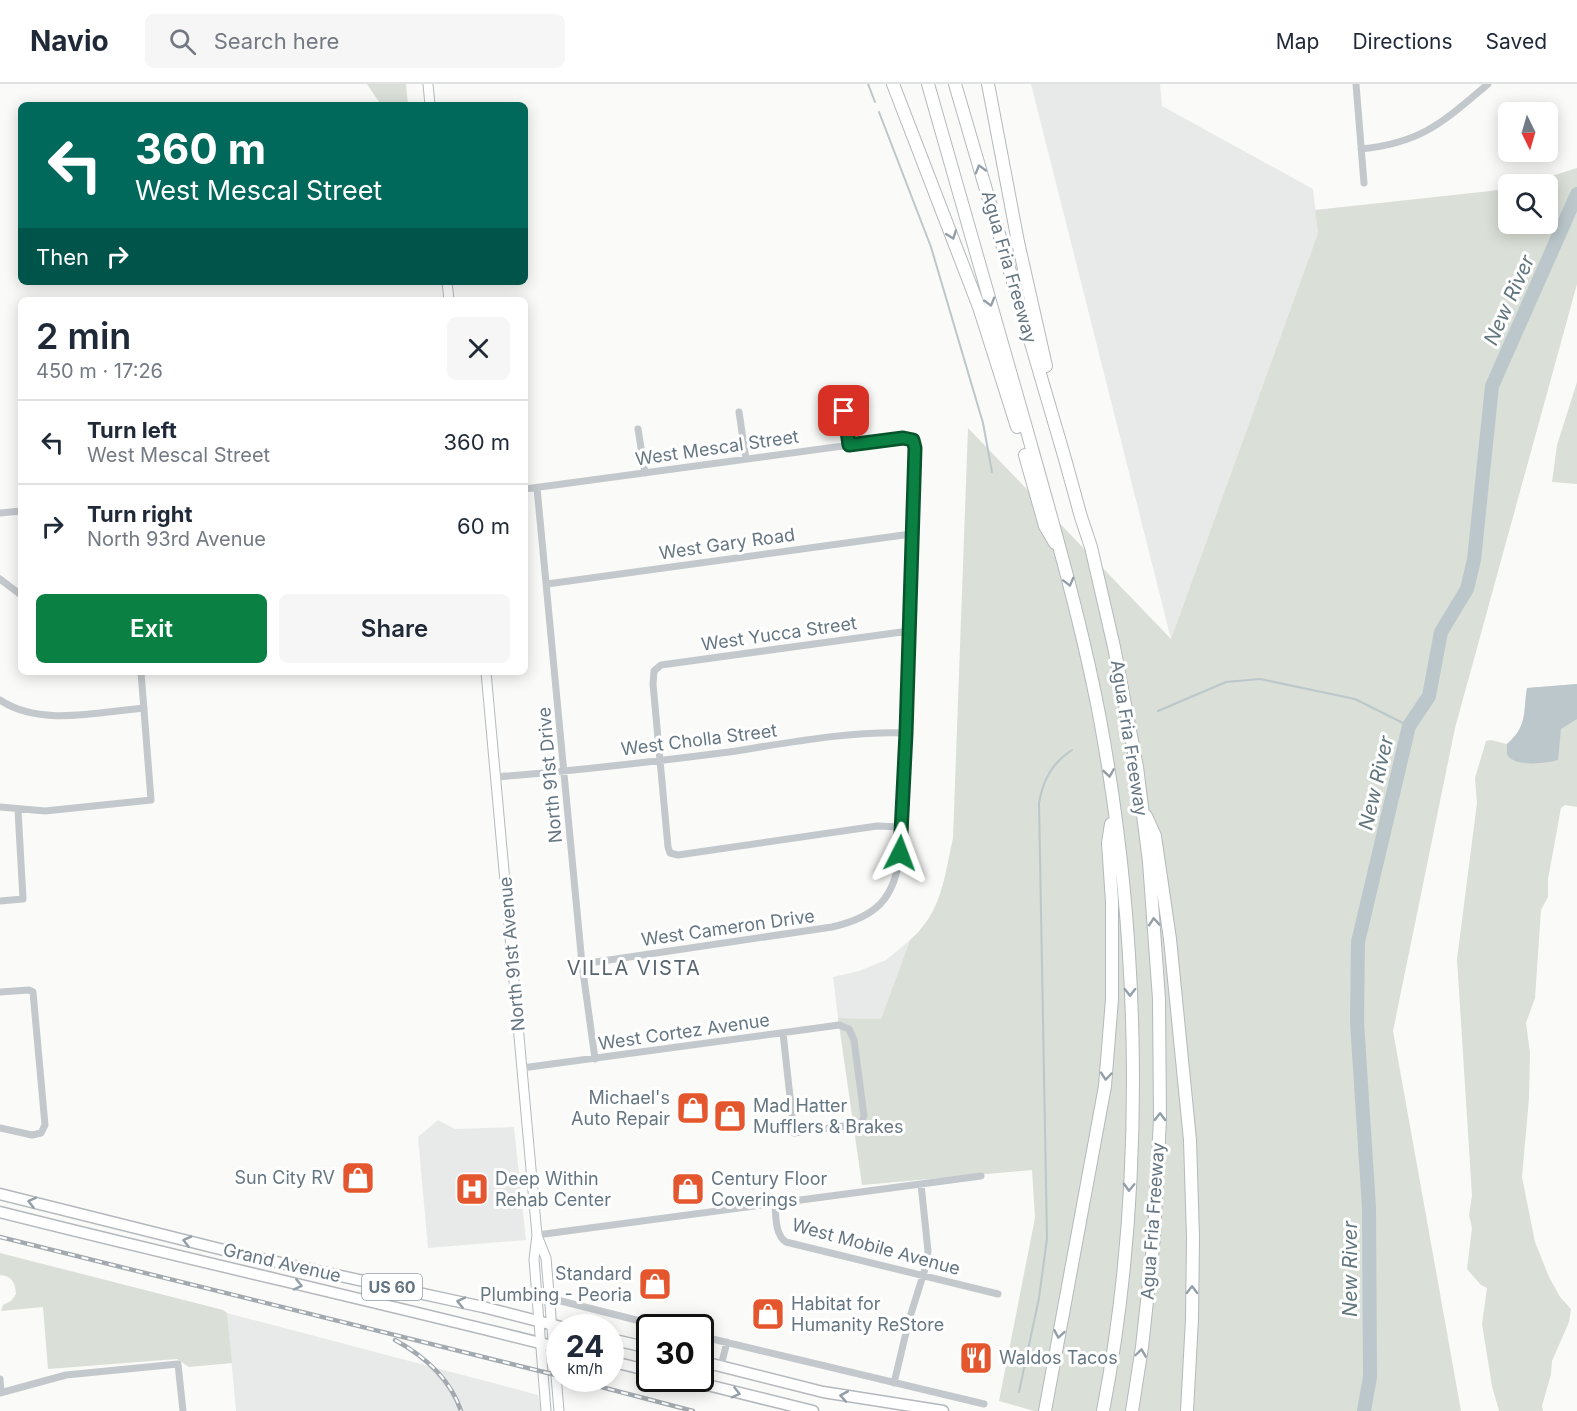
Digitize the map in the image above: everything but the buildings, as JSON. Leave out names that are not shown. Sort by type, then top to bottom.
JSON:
[{"type":"highway","points":[[893,84],[979,307],[1015,418],[1045,526],[1062,555]]},
{"type":"highway","name":"Agua Fria Freeway","points":[[928,84],[1062,555],[1095,696],[1114,808],[1128,944],[1133,1098],[1128,1207],[1113,1354],[1103,1411]]},
{"type":"highway","name":"Agua Fria Freeway","points":[[955,84],[1091,547],[1137,766],[1149,862],[1159,999],[1160,1119],[1154,1238],[1142,1347],[1132,1411]]},
{"type":"highway","points":[[988,84],[1016,231],[1044,359],[1089,515],[1091,547]]},
{"type":"highway","points":[[1140,804],[1155,836],[1170,939],[1189,1128],[1193,1237],[1192,1320],[1187,1411]]},
{"type":"highway","points":[[1045,1411],[1106,1086],[1113,956],[1108,843],[1114,808]]},
{"type":"highway","name":"Grand Avenue","points":[[0,1194],[244,1255],[546,1323]]},
{"type":"highway","name":"Grand Avenue","points":[[0,1212],[241,1272],[438,1317],[546,1345]]},
{"type":"highway","points":[[104,1238],[108,1221]]},
{"type":"highway","points":[[241,1272],[244,1255]]},
{"type":"highway","points":[[714,1364],[823,1392],[943,1411]]},
{"type":"highway","points":[[714,1387],[813,1411]]},
{"type":"main road","points":[[428,84],[430,102]]},
{"type":"main road","name":"North 91st Avenue","points":[[486,675],[537,1235],[534,1260],[546,1411]]},
{"type":"main road","name":"North 91st Avenue","points":[[537,1235],[546,1258],[551,1314]]},
{"type":"main road","name":"North 91st Avenue","points":[[558,1392],[559,1411]]},
{"type":"street","points":[[1356,84],[1364,183]]},
{"type":"street","points":[[1361,149],[1395,144],[1418,136],[1439,124],[1488,84]]},
{"type":"street","points":[[842,394],[849,445]]},
{"type":"street","points":[[740,412],[746,459]]},
{"type":"street","points":[[638,429],[645,473]]},
{"type":"street","name":"West Mescal Street","points":[[528,489],[903,438],[913,440],[915,448],[911,534]]},
{"type":"street","name":"North 91st Drive","points":[[537,488],[582,964],[595,1059]]},
{"type":"street","points":[[0,513],[18,511]]},
{"type":"street","points":[[661,761],[670,853],[678,855],[877,826],[901,827],[911,534]]},
{"type":"street","name":"West Gary Road","points":[[547,584],[911,534]]},
{"type":"street","points":[[0,579],[18,593]]},
{"type":"street","name":"West Yucca Street","points":[[661,761],[653,684],[654,671],[661,665],[909,631]]},
{"type":"street","points":[[0,807],[45,811],[151,800],[141,675]]},
{"type":"street","points":[[0,700],[21,710],[50,716],[144,708]]},
{"type":"street","name":"West Cholla Street","points":[[496,777],[661,761],[848,735],[881,732],[906,733]]},
{"type":"street","points":[[0,901],[23,899],[18,810]]},
{"type":"street","name":"West Cameron Drive","points":[[582,964],[855,922],[874,910],[888,896],[898,868],[901,827]]},
{"type":"street","points":[[0,992],[29,990],[33,992],[45,1125],[41,1133],[32,1135],[0,1128]]},
{"type":"street","name":"West Cortez Avenue","points":[[522,1068],[839,1025],[849,1029],[855,1050],[864,1116],[862,1122],[794,1133],[783,1033]]},
{"type":"street","points":[[537,1235],[981,1176]]},
{"type":"street","points":[[894,1383],[928,1251],[921,1184]]},
{"type":"street","name":"West Mobile Avenue","points":[[775,1204],[778,1233],[786,1242],[998,1294]]},
{"type":"street","points":[[549,1298],[636,1320]]},
{"type":"street","points":[[714,1339],[984,1404]]},
{"type":"street","points":[[721,1366],[727,1342]]},
{"type":"street","points":[[0,1379],[1,1392],[66,1375],[178,1364],[183,1411]]},
{"type":"shaded area","points":[[367,84],[406,84],[408,102],[379,102]]},
{"type":"shaded area","points":[[1031,84],[1160,84],[1162,106],[1313,189],[1318,233],[1171,639]]},
{"type":"shaded area","points":[[1577,168],[1577,284],[1455,728],[1393,1031],[1461,1411],[1034,1411],[999,1401],[1035,1218],[1032,1170],[862,1185],[838,1018],[881,1019],[910,940],[929,918],[940,894],[947,867],[953,838],[968,428],[1171,639],[1318,233],[1315,210],[1498,190],[1498,234],[1558,234],[1558,174]]},
{"type":"shaded area","points":[[1577,382],[1577,484],[1552,482],[1557,445]]},
{"type":"shaded area","points":[[1577,684],[1577,807],[1565,805],[1561,808],[1548,879],[1548,897],[1541,910],[1535,998],[1526,1023],[1530,1053],[1529,1098],[1522,1177],[1535,1242],[1549,1277],[1560,1297],[1571,1309],[1569,1322],[1552,1361],[1551,1374],[1542,1406],[1543,1411],[1499,1411],[1492,1386],[1482,1324],[1487,1288],[1481,1285],[1467,1269],[1472,1228],[1469,1215],[1472,1196],[1457,959],[1477,803],[1475,778],[1486,741],[1507,744],[1522,725],[1527,688]]},
{"type":"shaded area","points":[[1577,684],[1577,719],[1561,729],[1558,760],[1523,763],[1510,758],[1507,754],[1507,744],[1522,725],[1527,688]]},
{"type":"shaded area","points":[[910,940],[881,1019],[838,1018],[833,977],[859,971],[886,960]]},
{"type":"shaded area","name":"Deep Within Rehab Center","points":[[438,1120],[455,1129],[514,1127],[526,1240],[428,1248],[418,1137]]},
{"type":"shaded area","points":[[0,1253],[223,1310],[227,1313],[232,1363],[189,1367],[177,1359],[48,1369],[43,1307],[1,1311],[3,1305],[11,1301],[16,1294],[12,1280],[0,1275]]},
{"type":"shaded area","points":[[227,1313],[538,1395],[541,1411],[236,1411]]},
{"type":"waterway","points":[[868,84],[875,102]]},
{"type":"waterway","points":[[879,112],[931,247],[983,423],[992,472]]},
{"type":"waterway","name":"New River","points":[[1364,1411],[1370,1377],[1369,1208],[1357,1022],[1358,942],[1409,726],[1429,696],[1441,632],[1467,589],[1474,560],[1492,386],[1577,194]]},
{"type":"waterway","points":[[1158,711],[1226,682],[1260,679],[1355,699],[1409,726]]},
{"type":"waterway","points":[[1019,1392],[1039,1298],[1047,1238],[1039,803],[1043,787],[1054,766],[1072,750]]},
{"type":"railway","points":[[0,1237],[546,1373]]},
{"type":"railway","points":[[395,1340],[416,1353],[435,1369],[450,1388],[461,1411]]},
{"type":"railway","points":[[620,1392],[693,1411]]},
{"type":"place","name":"Michael's Auto Repair","points":[[693,1108]]},
{"type":"place","name":"Mad Hatter Mufflers & Brakes","points":[[730,1116]]},
{"type":"place","name":"Sun City RV","points":[[358,1178]]},
{"type":"place","name":"Deep Within Rehab Center","points":[[472,1189]]},
{"type":"place","name":"Century Floor Coverings","points":[[688,1189]]},
{"type":"place","name":"Standard Plumbing - Peoria","points":[[655,1284]]},
{"type":"place","name":"Habitat for Humanity ReStore","points":[[768,1314]]},
{"type":"place","name":"Waldos Tacos","points":[[976,1358]]},
{"type":"district","name":"VILLA VISTA","points":[[634,968]]},
{"type":"route","points":[[844,411],[849,445],[903,438],[913,440],[915,448],[900,853]]}]
